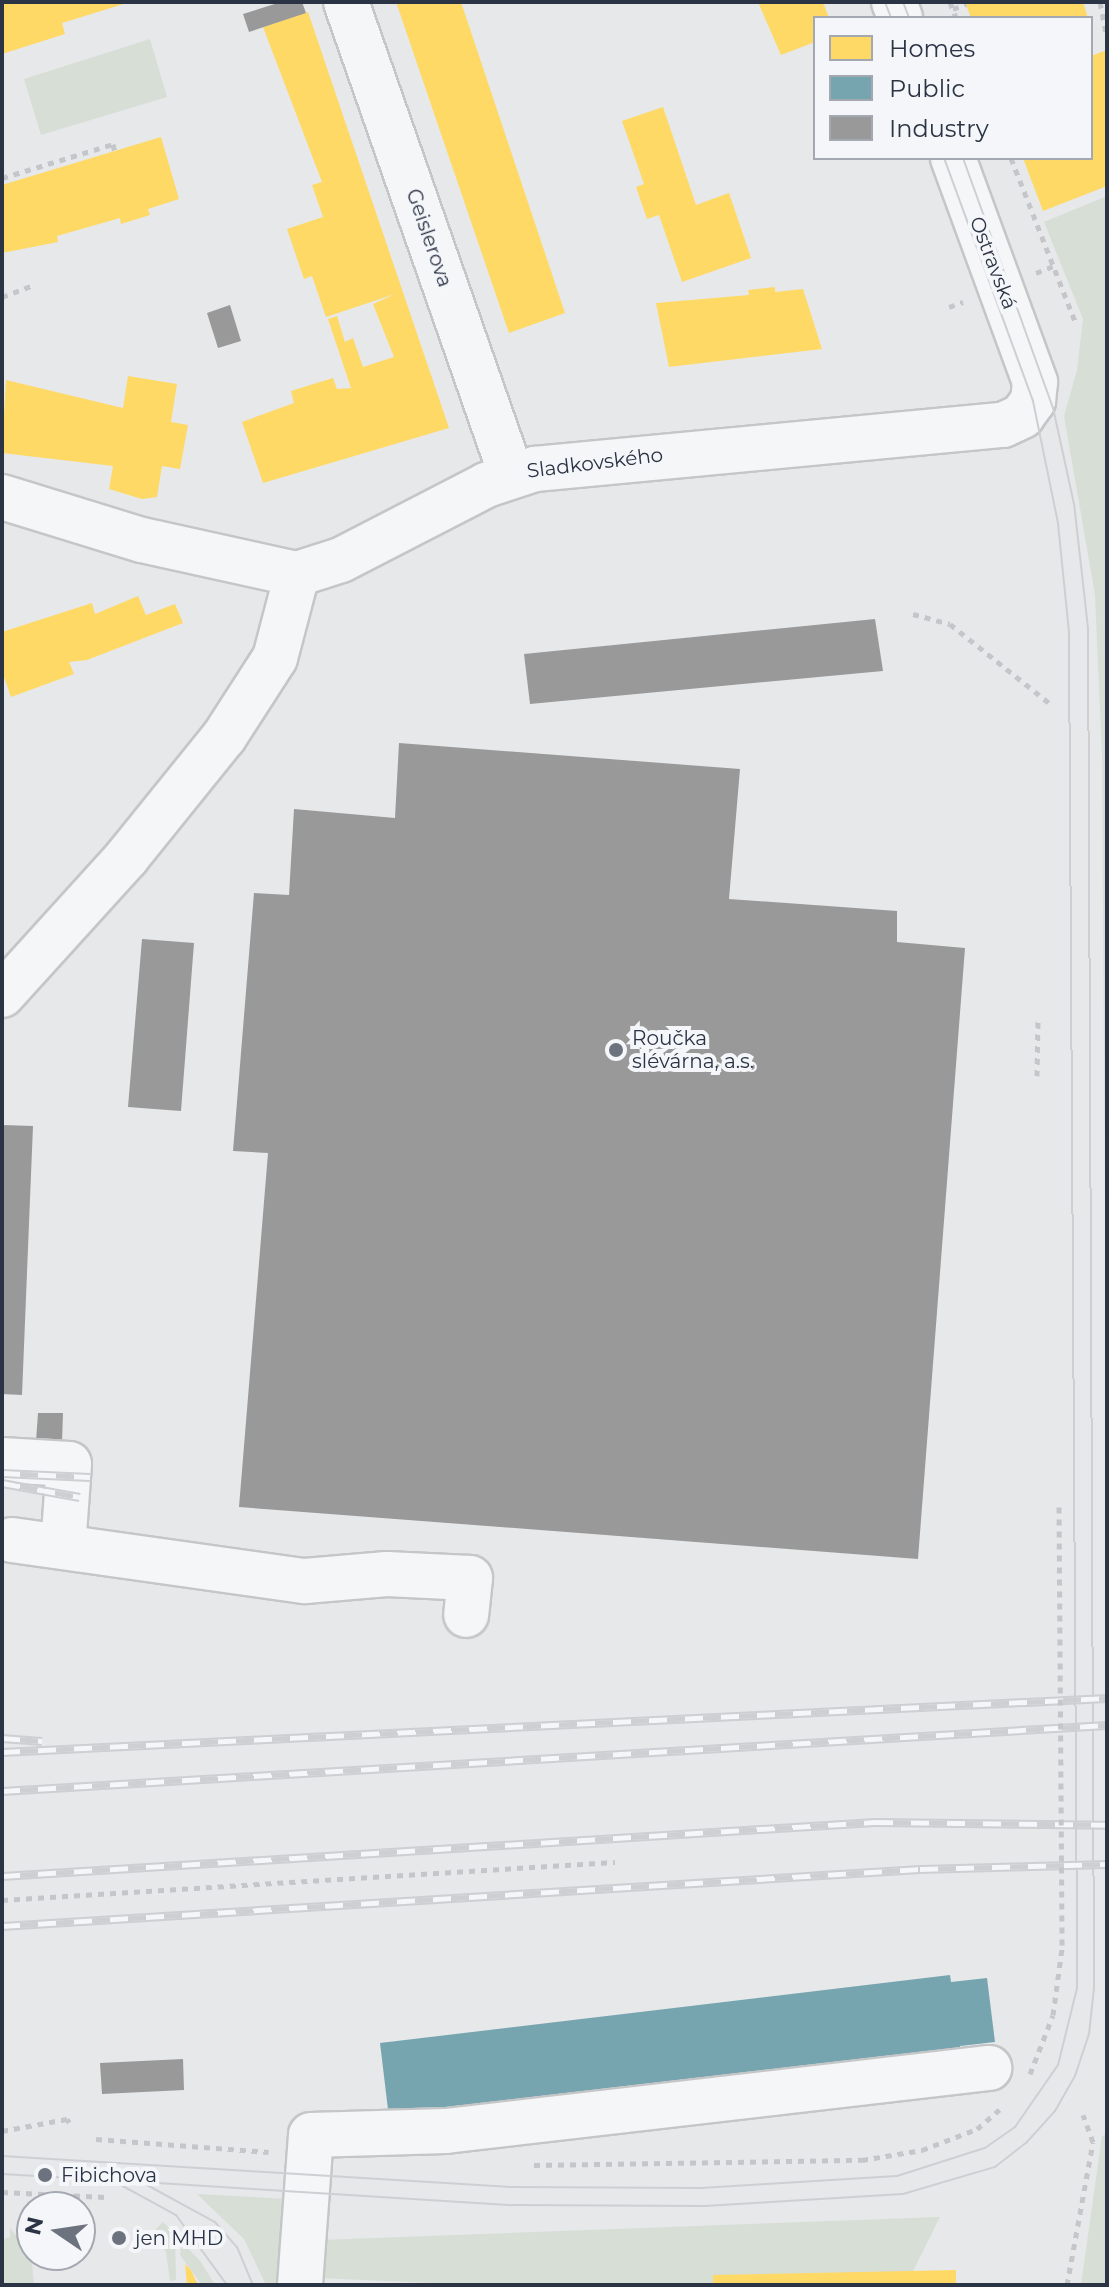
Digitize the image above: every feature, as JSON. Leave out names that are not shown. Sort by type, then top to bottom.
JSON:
[{"type":"street","name":"Geislerova","points":[[346,2],[511,474]]},
{"type":"street","name":"Ostravská","points":[[954,160],[1032,369]]},
{"type":"street","name":"Sladkovského","points":[[297,574],[341,560],[511,474],[803,440],[987,429],[1022,416],[1033,401],[1032,369]]},
{"type":"street","points":[[2,497],[142,540],[297,574],[275,658],[224,737],[127,857],[2,995]]},
{"type":"street","points":[[2,1460],[69,1464],[63,1547]]},
{"type":"street","points":[[12,1540],[305,1581],[387,1574],[470,1578],[466,1615]]},
{"type":"street","points":[[300,2285],[311,2135],[446,2131],[989,2068]]},
{"type":"path","points":[[1100,2],[1106,33]]},
{"type":"path","points":[[952,6],[966,4]]},
{"type":"path","points":[[2,178],[113,144],[115,153]]},
{"type":"path","points":[[1012,160],[1075,321]]},
{"type":"path","points":[[22,172],[24,180]]},
{"type":"path","points":[[2,297],[34,285]]},
{"type":"path","points":[[913,614],[950,624],[1052,705]]},
{"type":"path","points":[[1037,1076],[1038,1017]]},
{"type":"path","points":[[1034,2069],[1053,2015],[1062,1948],[1059,1507]]},
{"type":"path","points":[[2,1900],[615,1862]]},
{"type":"path","points":[[1067,2285],[1092,2161],[1091,2129],[1083,2115]]},
{"type":"path","points":[[2,2131],[67,2119],[69,2122]]},
{"type":"path","points":[[96,2139],[104,2142]]},
{"type":"path","points":[[2,2192],[106,2197]]},
{"type":"shaded area","points":[[150,39],[167,97],[41,135],[24,79]]},
{"type":"shaded area","points":[[1107,196],[1107,1502],[1102,755],[1095,595],[1064,416],[1077,370],[1083,319],[1044,222]]},
{"type":"shaded area","points":[[1107,2134],[1107,2285],[1081,2285],[1102,2136]]},
{"type":"shaded area","points":[[197,2194],[287,2199],[283,2285],[266,2285],[244,2239]]},
{"type":"shaded area","points":[[940,2217],[906,2285],[478,2285],[317,2278],[321,2240]]},
{"type":"shaded area","points":[[163,2222],[175,2234],[176,2280],[170,2281],[166,2252],[153,2232]]},
{"type":"shaded area","points":[[10,2228],[16,2235],[16,2271],[33,2271],[34,2285],[2,2285],[2,2240],[10,2237]]},
{"type":"shaded area","points":[[182,2242],[201,2262],[215,2285],[202,2285],[180,2255]]},
{"type":"building: Homes","points":[[2,2],[127,3],[62,23],[65,34],[2,54]]},
{"type":"building: Homes","points":[[396,2],[461,2],[565,313],[509,333]]},
{"type":"building: Homes","points":[[758,2],[823,2],[828,16],[813,16],[813,43],[781,55]]},
{"type":"building: Homes","points":[[965,2],[1083,2],[1087,16],[970,16]]},
{"type":"building: Homes","points":[[308,12],[449,428],[263,483],[242,422],[294,403],[291,391],[333,378],[337,389],[351,388],[328,319],[337,316],[345,342],[353,338],[363,367],[394,357],[373,304],[395,294],[326,317],[312,276],[304,279],[287,229],[323,217],[312,185],[322,182],[263,27]]},
{"type":"building: Homes","points":[[1107,50],[1107,186],[1043,211],[1024,160],[1093,160],[1093,55]]},
{"type":"building: Homes","points":[[663,107],[696,205],[729,193],[751,258],[682,282],[659,215],[647,219],[636,187],[644,184],[622,121]]},
{"type":"building: Homes","points":[[161,137],[179,199],[148,209],[150,215],[121,224],[120,218],[57,236],[58,242],[2,253],[2,185]]},
{"type":"building: Homes","points":[[775,287],[775,292],[803,289],[822,349],[669,367],[656,303],[749,295],[748,290]]},
{"type":"building: Homes","points":[[128,376],[177,384],[171,422],[188,425],[180,469],[162,466],[157,497],[142,499],[109,489],[113,466],[2,453],[6,380],[123,408]]},
{"type":"building: Homes","points":[[138,596],[146,615],[175,604],[183,623],[87,660],[69,662],[74,674],[11,697],[2,671],[2,632],[92,603],[95,614]]},
{"type":"building: Homes","points":[[185,2264],[191,2270],[198,2285],[187,2285]]},
{"type":"building: Homes","points":[[956,2270],[956,2285],[713,2285],[713,2275]]},
{"type":"building: Public","points":[[950,1975],[951,1982],[987,1978],[995,2042],[960,2046],[961,2057],[390,2126],[380,2043]]},
{"type":"building: Industry","points":[[281,2],[302,2],[306,13],[249,32],[243,14]]},
{"type":"building: Industry","points":[[230,305],[241,341],[218,348],[207,313]]},
{"type":"building: Industry","points":[[875,619],[883,671],[530,704],[524,654]]},
{"type":"building: Industry","name":"Roučka slévárna, a.s.","points":[[399,743],[740,769],[729,899],[897,911],[897,942],[965,948],[918,1559],[239,1507],[268,1153],[233,1151],[254,893],[289,895],[294,809],[395,818]]},
{"type":"building: Industry","points":[[142,939],[194,943],[181,1111],[128,1107]]},
{"type":"building: Industry","points":[[2,1125],[33,1126],[22,1395],[2,1394]]},
{"type":"building: Industry","points":[[38,1413],[63,1413],[62,1442],[36,1441]]},
{"type":"building: Industry","points":[[183,2059],[184,2090],[102,2094],[100,2063]]},
{"type":"tram line","points":[[885,2],[890,16]]},
{"type":"tram line","points":[[903,2],[908,16]]},
{"type":"tram line","points":[[2,2156],[511,2187],[701,2188],[897,2176],[985,2148],[1015,2127],[1058,2065],[1077,1988],[1069,632],[1058,523],[1033,401],[945,160]]},
{"type":"tram line","points":[[78,2178],[513,2205],[705,2206],[903,2194],[995,2167],[1026,2143],[1055,2111],[1075,2076],[1089,2034],[1094,1988],[1088,628],[1074,504],[1053,408],[964,160]]},
{"type":"tram line","points":[[2,2174],[88,2179]]},
{"type":"tram line","points":[[119,2184],[176,2215],[227,2285]]},
{"type":"tram line","points":[[147,2185],[215,2222],[237,2247],[253,2285]]},
{"type":"railway","points":[[2,1473],[90,1477]]},
{"type":"railway","points":[[2,1483],[80,1497]]},
{"type":"railway","points":[[2,1752],[1107,1698]]},
{"type":"railway","points":[[2,1791],[1107,1725]]},
{"type":"railway","points":[[2,1738],[42,1741]]},
{"type":"railway","points":[[2,1876],[875,1822],[1107,1825]]},
{"type":"railway","points":[[2,1926],[920,1869],[1107,1864]]},
{"type":"place","name":"Roučka slévárna, a.s.","points":[[616,1050]]},
{"type":"place","name":"Fibichova","points":[[45,2175]]},
{"type":"place","name":"jen MHD","points":[[119,2238]]}]
